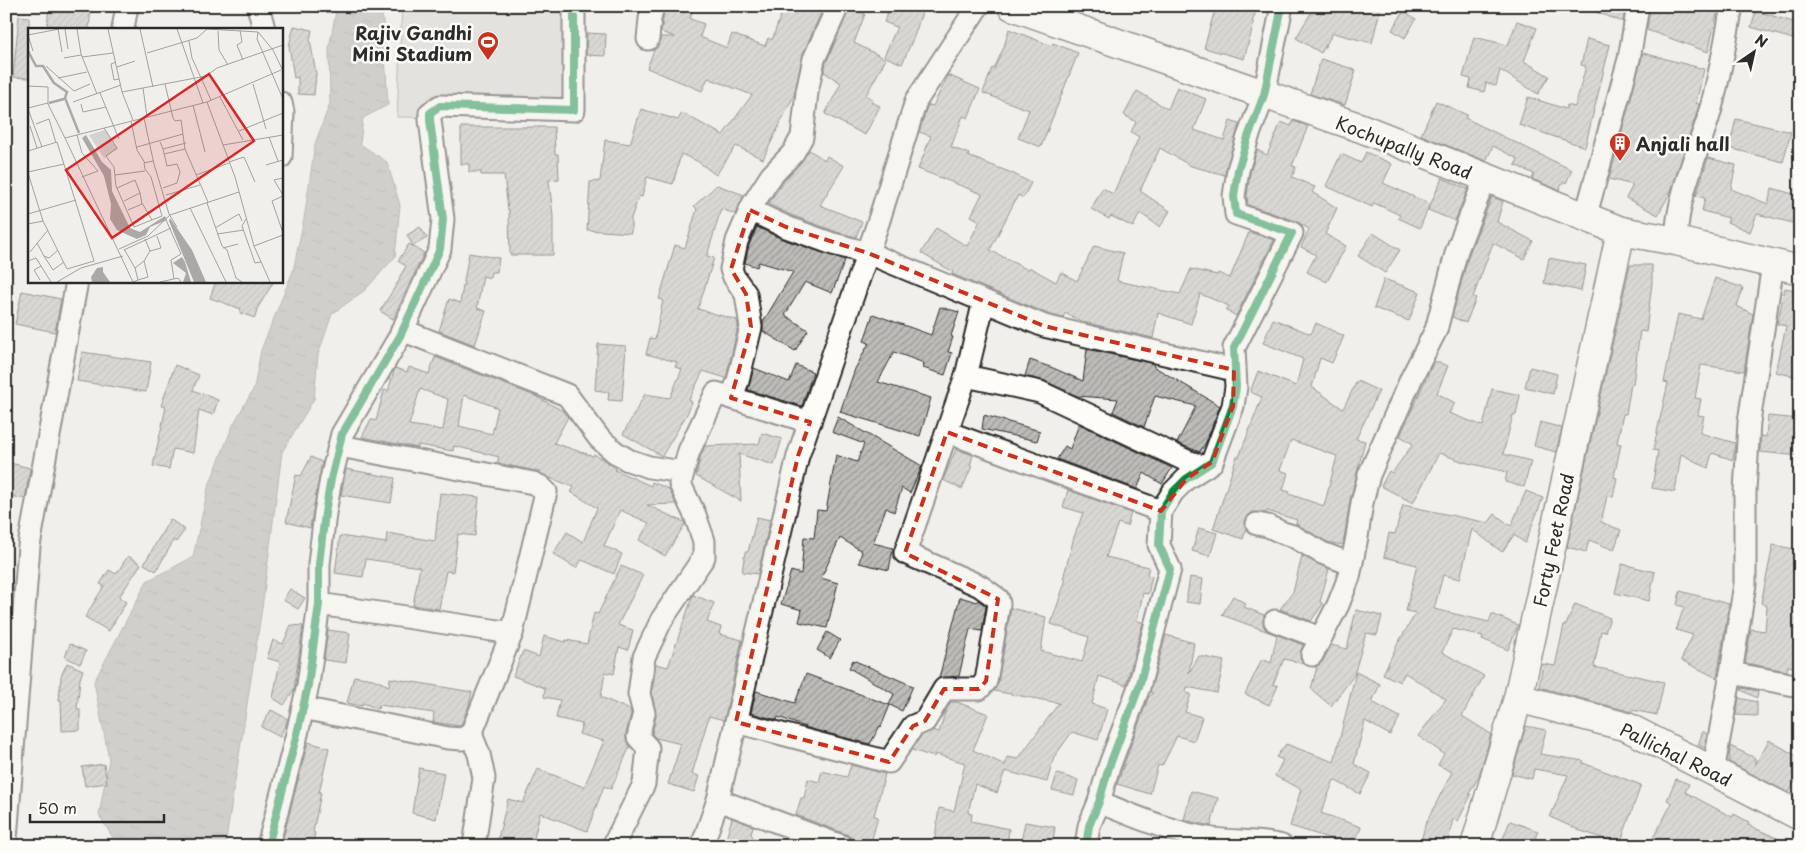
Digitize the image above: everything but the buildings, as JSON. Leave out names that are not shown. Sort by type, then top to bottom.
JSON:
[{"type":"main road","name":"Kochupally Road","points":[[1016,7],[1361,128],[1485,179],[1621,231],[1676,241],[1800,270]]},
{"type":"main road","name":"Forty Feet Road","points":[[1475,846],[1518,698],[1621,231]]},
{"type":"main road","name":"Pallichal Road","points":[[1518,698],[1627,727],[1800,816]]},
{"type":"street","points":[[123,28],[127,6]]},
{"type":"street","points":[[258,6],[264,28]]},
{"type":"street","points":[[268,846],[302,708],[313,653],[319,604],[319,564],[325,513],[342,434],[402,330],[440,249],[442,219],[430,113],[440,106],[574,110],[574,6]]},
{"type":"street","points":[[648,39],[653,6]]},
{"type":"street","points":[[731,398],[738,381],[751,328],[746,294],[734,277],[731,269],[737,241],[750,210],[771,176],[794,153],[802,137],[807,92],[814,59],[838,6]]},
{"type":"street","points":[[702,846],[718,800],[798,456],[868,253],[916,101],[978,6]]},
{"type":"street","points":[[1086,846],[1088,826],[1099,802],[1109,767],[1139,687],[1170,569],[1159,545],[1161,511],[1173,492],[1186,479],[1212,462],[1233,406],[1236,387],[1234,348],[1292,234],[1236,214],[1234,196],[1238,170],[1264,95],[1282,6]]},
{"type":"street","points":[[1585,218],[1629,58],[1638,6]]},
{"type":"street","points":[[1676,241],[1676,222],[1720,73],[1732,6]]},
{"type":"street","points":[[282,108],[282,134]]},
{"type":"street","points":[[1275,621],[1310,634],[1316,648],[1338,605],[1349,577],[1369,475],[1412,377],[1436,330],[1457,250],[1485,179]]},
{"type":"street","points":[[750,210],[786,227],[833,244],[868,253],[1044,326],[1234,370]]},
{"type":"street","points":[[1713,772],[1745,584],[1745,491],[1750,422],[1773,264]]},
{"type":"street","points":[[6,839],[29,546],[77,282]]},
{"type":"street","points":[[736,722],[889,762],[913,726],[925,721],[944,689],[979,689],[986,681],[999,604],[998,598],[980,586],[905,552],[966,376],[984,301]]},
{"type":"street","points":[[402,330],[567,394],[599,438],[615,452],[628,460],[650,468],[683,472]]},
{"type":"street","points":[[966,376],[1040,392],[1187,461],[1205,467]]},
{"type":"street","points":[[613,846],[644,784],[648,748],[638,737],[644,713],[640,694],[644,656],[662,619],[704,558],[704,541],[680,484],[689,451],[716,393],[810,422]]},
{"type":"street","points":[[947,432],[1161,511]]},
{"type":"street","points":[[302,708],[448,738],[462,739],[471,734],[512,633],[546,492],[541,486],[533,483],[340,446]]},
{"type":"street","points":[[1257,524],[1268,526],[1283,534],[1292,536],[1322,553],[1351,564]]},
{"type":"street","points":[[319,604],[512,633]]},
{"type":"street","points":[[1731,673],[1800,686]]},
{"type":"street","points":[[471,734],[479,754],[484,778],[474,846]]},
{"type":"street","points":[[718,800],[842,846]]},
{"type":"street","points":[[1099,802],[1151,823],[1184,833],[1214,839],[1271,843],[1282,846]]},
{"type":"highlighted area","points":[[750,210],[786,227],[868,253],[1044,326],[1234,370],[1233,406],[1212,462],[1186,479],[1161,511],[947,432],[905,553],[998,599],[986,681],[979,689],[944,689],[925,721],[913,726],[889,762],[736,722],[798,456],[810,422],[731,398],[751,327],[746,294],[731,269]]},
{"type":"shaded area","name":"Rajiv Gandhi Mini Stadium","points":[[402,6],[575,6],[579,121],[397,117]]},
{"type":"water","points":[[337,6],[382,6],[388,105],[363,118],[360,144],[387,162],[400,205],[395,257],[365,290],[332,314],[318,355],[314,399],[282,452],[262,608],[225,846],[118,846],[99,815],[109,759],[94,682],[147,581],[193,557],[208,488],[233,425],[254,388],[261,350],[293,271],[304,219],[315,144],[330,103],[329,48]]},
{"type":"cycle path","points":[[268,846],[308,685],[319,604],[319,564],[325,513],[342,434],[400,336],[440,249],[443,219],[430,113],[440,106],[574,110],[574,6]]},
{"type":"cycle path","points":[[1086,846],[1089,826],[1139,687],[1170,569],[1159,545],[1161,511],[1173,492],[1186,479],[1212,462],[1233,406],[1236,387],[1234,348],[1292,233],[1236,214],[1234,196],[1238,170],[1264,95],[1282,6]]},
{"type":"place","name":"Rajiv Gandhi Mini Stadium","points":[[488,61]]},
{"type":"place","name":"Anjali hall","points":[[1620,162]]}]
